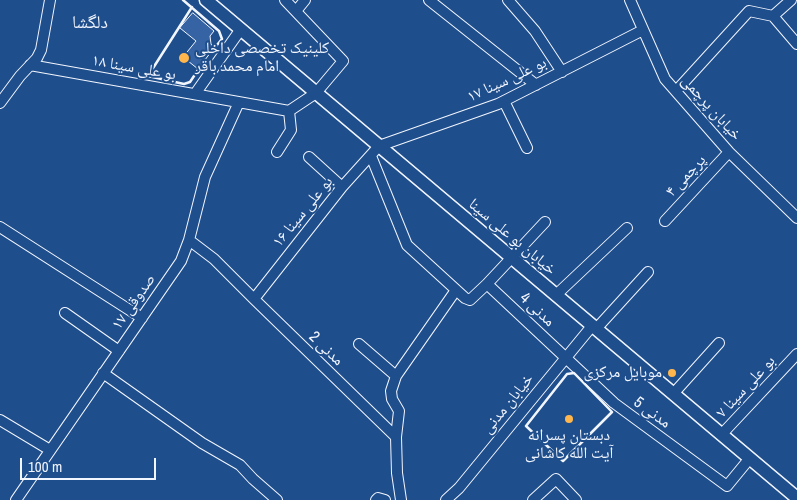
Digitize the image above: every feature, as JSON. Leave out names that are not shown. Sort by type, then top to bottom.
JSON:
[{"type":"main road","name":"خیابان بو علی سینا","points":[[206,0],[316,93],[375,151],[512,258],[797,498]]},
{"type":"street","points":[[0,103],[20,76],[37,58],[41,50],[50,0]]},
{"type":"street","points":[[277,152],[290,130],[289,111],[316,93],[343,61],[285,0]]},
{"type":"street","points":[[296,11],[305,0]]},
{"type":"street","points":[[430,0],[536,85]]},
{"type":"street","points":[[508,0],[535,31],[562,72]]},
{"type":"street","name":"خیابان پرچمی","points":[[630,0],[665,79],[729,152],[797,218]]},
{"type":"street","points":[[773,16],[791,0]]},
{"type":"street","points":[[676,91],[749,11],[773,16],[797,44]]},
{"type":"street","points":[[195,94],[240,30]]},
{"type":"street","name":"بو علی سینا ۱۷","points":[[375,151],[504,101],[643,30]]},
{"type":"street","name":"بو علی سینا ۱۸","points":[[30,65],[289,111]]},
{"type":"street","points":[[504,101],[527,148]]},
{"type":"street","name":"صدوقی ۱۷","points":[[16,500],[181,261],[205,177],[239,102]]},
{"type":"street","points":[[375,151],[407,245],[465,298],[470,300],[546,222]]},
{"type":"street","name":"بو علی سینا ۱۶","points":[[254,299],[342,187],[375,151]]},
{"type":"street","name":"پرچمی ۴","points":[[665,220],[729,152]]},
{"type":"street","points":[[309,158],[342,187]]},
{"type":"street","points":[[0,227],[142,318]]},
{"type":"street","points":[[556,295],[627,228]]},
{"type":"street","name":"مدنی 2","points":[[188,240],[214,259],[396,437]]},
{"type":"street","name":"خیابان مدنی","points":[[446,500],[459,488],[566,358],[648,272]]},
{"type":"street","name":"مدنی 4","points":[[487,284],[566,358]]},
{"type":"street","points":[[401,500],[397,473],[396,437],[399,411],[392,399],[391,391],[396,376],[456,290]]},
{"type":"street","points":[[65,313],[119,351]]},
{"type":"street","points":[[673,394],[718,343]]},
{"type":"street","points":[[359,344],[396,376]]},
{"type":"street","name":"بو علی سینا ۷","points":[[722,434],[794,357]]},
{"type":"street","name":"مدنی 5","points":[[566,358],[614,403],[726,486],[750,458]]},
{"type":"street","points":[[103,373],[202,443],[240,465],[277,500]]},
{"type":"street","points":[[0,420],[50,450]]},
{"type":"street","points":[[533,500],[556,479],[576,500]]},
{"type":"street","points":[[376,500],[378,498],[385,500]]},
{"type":"building","points":[[193,13],[214,31],[210,36],[211,44],[214,48],[198,69],[183,57],[196,41],[180,28]]},
{"type":"wall","points":[[183,0],[219,31],[222,39],[212,51]]},
{"type":"wall","points":[[192,7],[148,76],[184,84],[190,82],[200,67]]},
{"type":"wall","points":[[574,373],[612,412],[563,461],[526,426],[567,374],[574,373]]},
{"type":"place","name":"کلینیک تخصصی داخلی امام محمد باقر","points":[[184,58]]},
{"type":"place","name":"موبایل مرکزی","points":[[672,373]]},
{"type":"place","name":"دبستان پسرانه آیت الله کاشانی","points":[[569,419]]},
{"type":"district","name":"دلگشا","points":[[90,23]]}]
